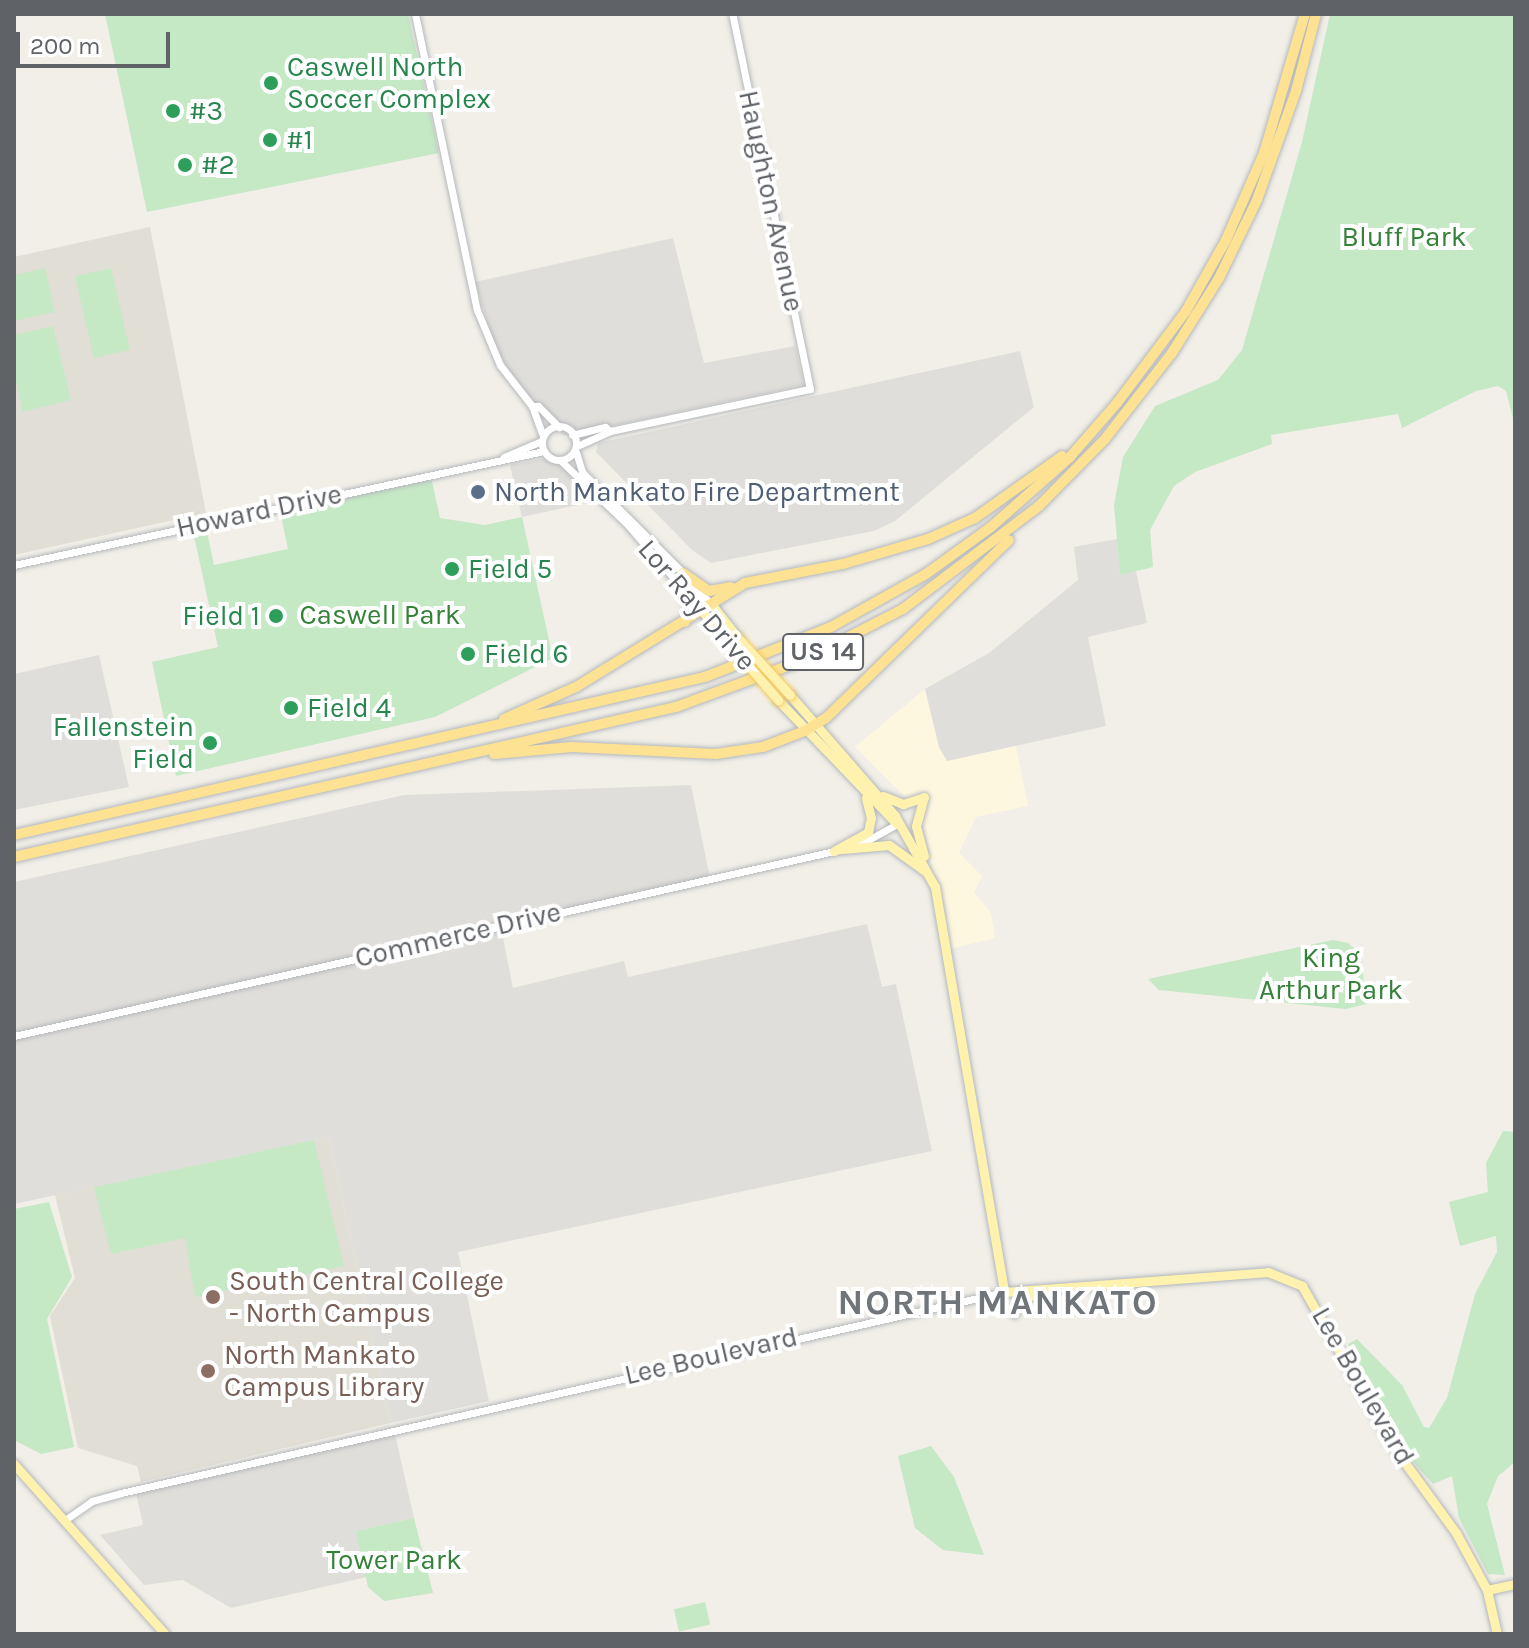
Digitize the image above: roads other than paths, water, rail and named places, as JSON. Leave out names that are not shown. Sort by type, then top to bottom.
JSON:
[{"type":"highway","name":"US 14","points":[[14,835],[705,677],[831,627],[955,554],[1018,504],[1086,438],[1160,349],[1226,240],[1272,130],[1305,14]]},
{"type":"highway","name":"US 14","points":[[14,857],[676,707],[804,660],[934,589],[1039,506],[1133,405],[1219,278],[1285,127],[1316,14]]},
{"type":"highway","points":[[683,573],[715,592],[759,578],[843,564],[928,539],[1006,498],[1086,438]]},
{"type":"highway","points":[[448,759],[572,747],[716,754],[763,747],[805,731],[817,724],[1039,506]]},
{"type":"highway","points":[[478,731],[576,687],[759,578]]},
{"type":"highway","points":[[684,590],[690,609],[685,622]]},
{"type":"main road","name":"Lor Ray Drive","points":[[707,608],[817,724],[897,824],[931,877],[1004,1292]]},
{"type":"main road","name":"Lor Ray Drive","points":[[707,608],[728,642],[805,731],[868,789]]},
{"type":"main road","points":[[838,850],[868,832],[871,818],[868,789]]},
{"type":"main road","points":[[868,789],[897,804],[924,797],[916,829],[931,877]]},
{"type":"main road","points":[[838,850],[895,847],[931,877]]},
{"type":"main road","name":"Lee Boulevard","points":[[1004,1292],[1268,1272],[1302,1286],[1395,1449],[1446,1515],[1487,1590],[1497,1634]]},
{"type":"main road","points":[[1014,1313],[1018,1300],[1059,1288]]},
{"type":"main road","points":[[14,1464],[165,1634]]},
{"type":"main road","points":[[1487,1590],[1515,1584]]},
{"type":"street","points":[[415,14],[477,310],[500,365],[532,406],[544,451],[560,460],[610,431],[605,427],[572,435]]},
{"type":"street","name":"Haughton Avenue","points":[[610,431],[810,389],[732,14]]},
{"type":"street","points":[[532,406],[538,406],[572,435],[576,449]]},
{"type":"street","points":[[541,438],[559,427]]},
{"type":"street","name":"Howard Drive","points":[[504,457],[541,438]]},
{"type":"street","name":"Lor Ray Drive","points":[[576,449],[582,472],[597,491],[684,590],[707,608]]},
{"type":"street","name":"Howard Drive","points":[[14,565],[504,457],[544,451]]},
{"type":"street","name":"Lor Ray Drive","points":[[560,460],[683,573],[707,608]]},
{"type":"street","name":"Commerce Drive","points":[[14,1036],[838,850],[873,839],[897,824]]},
{"type":"street","name":"Lee Boulevard","points":[[65,1520],[111,1495],[1004,1292]]},
{"type":"place","name":"Caswell North Soccer Complex","points":[[271,83]]},
{"type":"place","name":"#3","points":[[173,111]]},
{"type":"place","name":"#1","points":[[270,140]]},
{"type":"place","name":"#2","points":[[185,165]]},
{"type":"place","name":"North Mankato Fire Department","points":[[478,492]]},
{"type":"place","name":"Field 5","points":[[452,569]]},
{"type":"place","name":"Field 1","points":[[276,616]]},
{"type":"place","name":"Field 6","points":[[468,654]]},
{"type":"place","name":"Field 4","points":[[291,708]]},
{"type":"place","name":"Fallenstein Field","points":[[210,743]]},
{"type":"place","name":"South Central College - North Campus","points":[[213,1297]]},
{"type":"place","name":"North Mankato Campus Library","points":[[208,1371]]},
{"type":"district","name":"NORTH MANKATO","points":[[998,1303]]},
{"type":"park label","name":"Bluff Park","points":[[1404,237]]},
{"type":"park label","name":"Caswell Park","points":[[380,615]]},
{"type":"park label","name":"King Arthur Park","points":[[1331,974]]},
{"type":"park label","name":"Tower Park","points":[[394,1560]]}]
